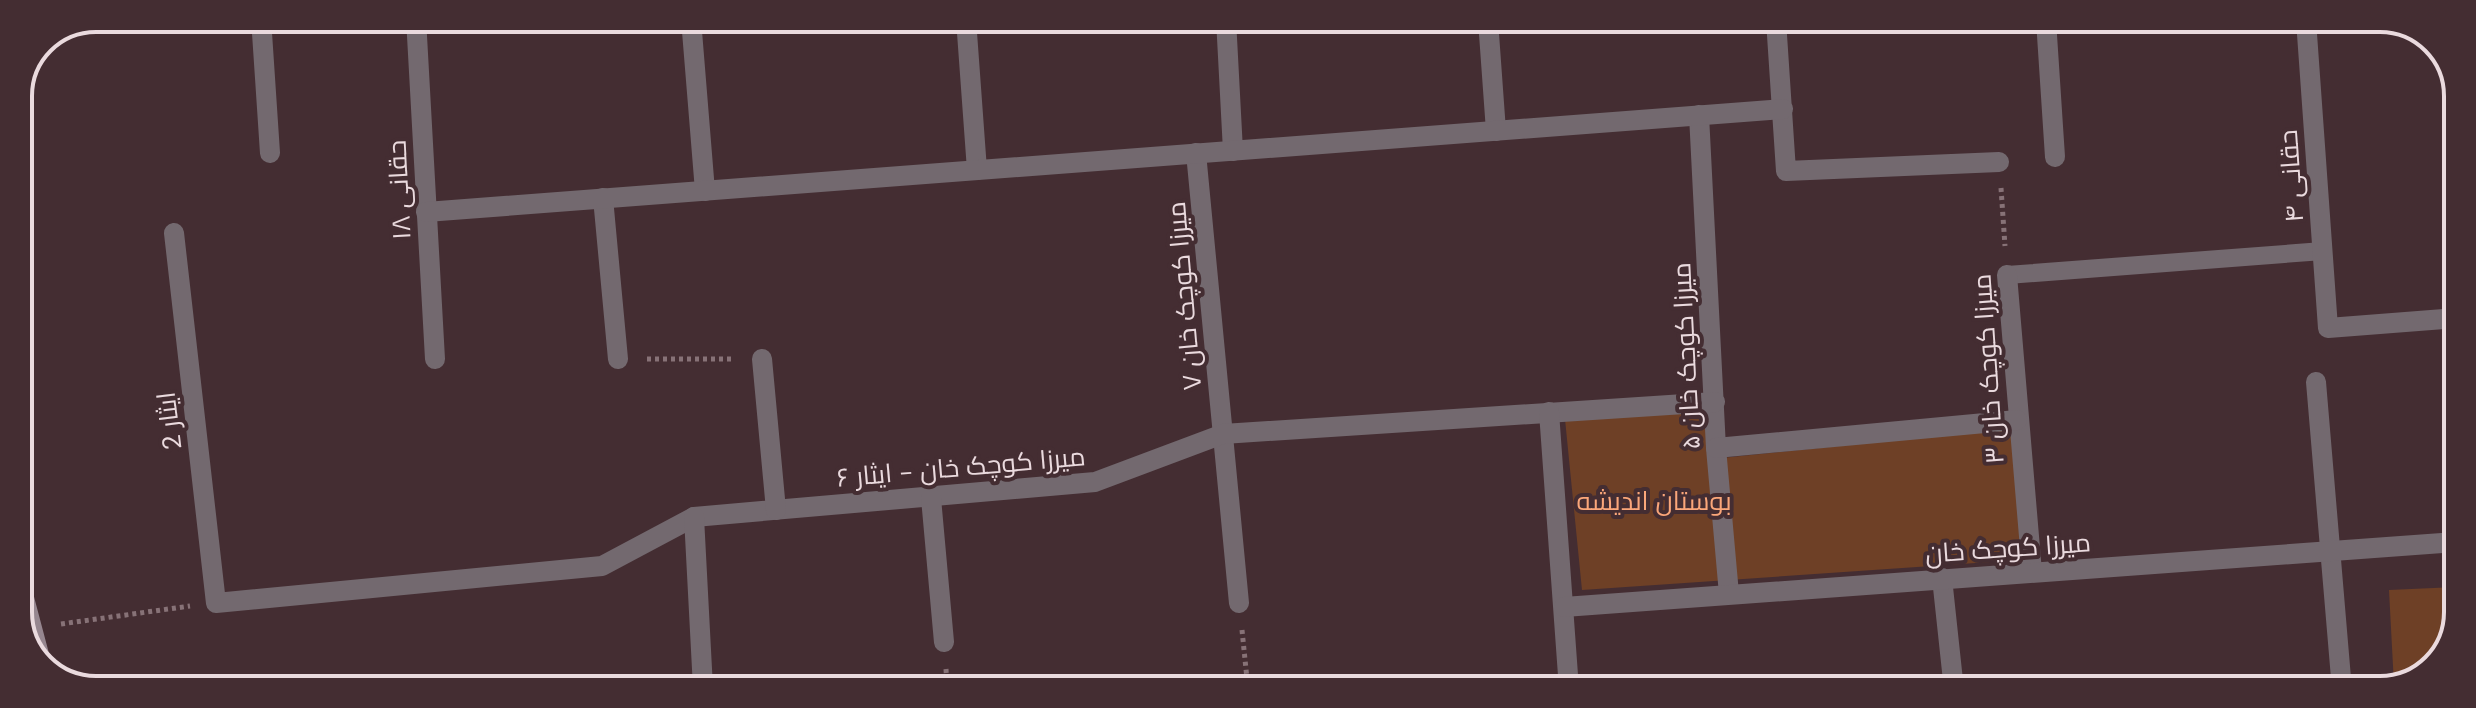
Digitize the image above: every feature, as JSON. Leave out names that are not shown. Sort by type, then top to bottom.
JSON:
[{"type":"street","points":[[262,32],[270,153]]},
{"type":"street","name":"حقانی ۱۸","points":[[417,32],[435,359]]},
{"type":"street","points":[[692,32],[705,191]]},
{"type":"street","points":[[967,32],[977,170]]},
{"type":"street","points":[[1227,32],[1233,151]]},
{"type":"street","points":[[1489,32],[1496,131]]},
{"type":"street","points":[[1777,32],[1786,171],[1999,162]]},
{"type":"street","points":[[2047,32],[2055,157]]},
{"type":"street","name":"حقانی ۴","points":[[2307,32],[2328,328],[2444,319]]},
{"type":"street","points":[[426,212],[1783,109]]},
{"type":"street","name":"میرزا کوچک خان ۵","points":[[1699,115],[1716,448],[1729,594]]},
{"type":"street","name":"میرزا کوچک خان ۷","points":[[1196,153],[1239,603]]},
{"type":"street","points":[[603,198],[618,359]]},
{"type":"street","name":"ایثار 2","points":[[174,233],[216,603]]},
{"type":"street","name":"میرزا کوچک خان ۳","points":[[2007,275],[2032,572]]},
{"type":"street","points":[[762,359],[776,510]]},
{"type":"street","points":[[2316,382],[2341,676]]},
{"type":"street","name":"میرزا کوچک خان - ایثار ۶","points":[[216,603],[602,566],[694,517],[1095,482],[1223,434],[1715,402]]},
{"type":"street","points":[[1549,412],[1568,676]]},
{"type":"street","points":[[1716,448],[2017,420]]},
{"type":"street","points":[[931,498],[944,642]]},
{"type":"street","points":[[694,517],[702,676]]},
{"type":"street","name":"میرزا کوچک خان","points":[[1564,607],[2444,543]]},
{"type":"street","points":[[1942,578],[1952,676]]},
{"type":"lane","points":[[2007,275],[2323,251]]},
{"type":"path","name":"میرزا کوچک خان ۳","points":[[1999,162],[2007,275]]},
{"type":"path","points":[[618,359],[762,359]]},
{"type":"path","points":[[34,628],[216,603]]},
{"type":"path","points":[[1239,603],[1247,676]]},
{"type":"green space","name":"بوستان اندیشه","points":[[1719,410],[1722,458],[2013,428],[2034,559],[1582,590],[1565,419]]},
{"type":"green space","points":[[2444,588],[2442,628],[2433,647],[2419,663],[2393,675],[2389,590]]}]
